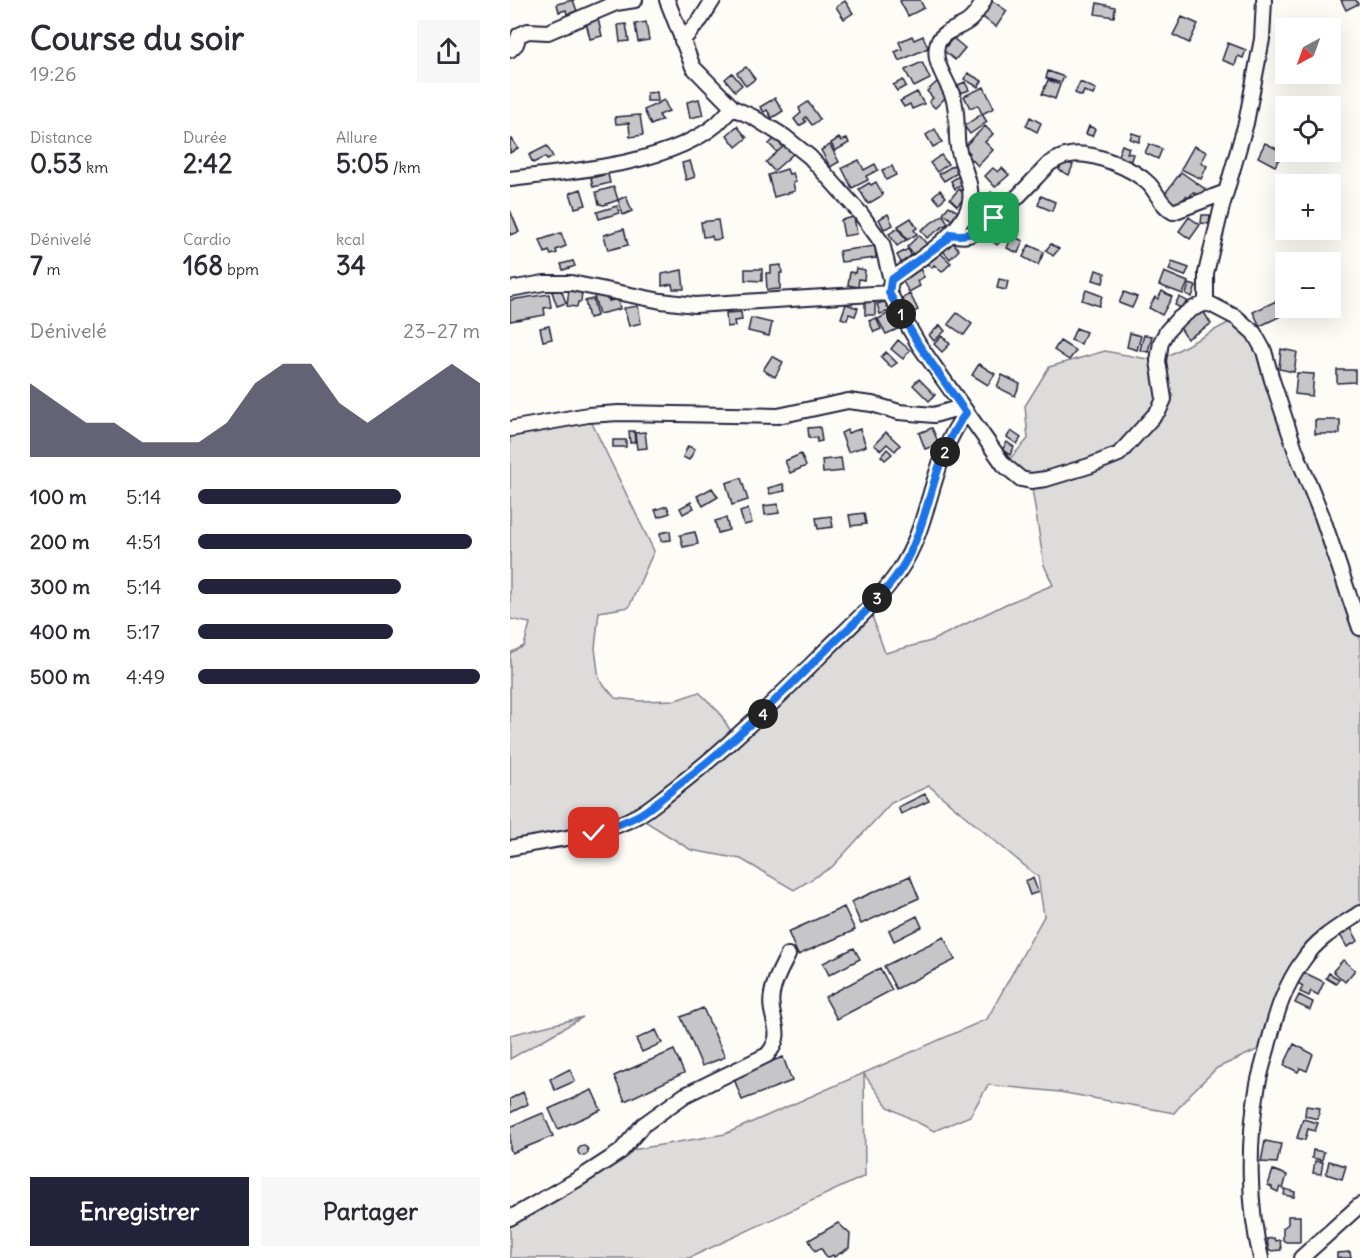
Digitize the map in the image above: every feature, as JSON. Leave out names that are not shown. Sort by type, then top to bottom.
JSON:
[{"type":"street","points":[[510,50],[516,44],[519,35],[528,31],[548,32],[616,3],[635,0]]},
{"type":"street","points":[[667,0],[693,67],[733,108],[753,117],[785,137],[810,157],[854,206],[882,243],[890,287],[919,345],[1004,465],[1021,479],[1031,481],[1046,479],[1119,454],[1159,410],[1164,399],[1158,362],[1161,342],[1177,320],[1192,309],[1206,303],[1237,318],[1254,333],[1264,351],[1296,452],[1322,516],[1360,628]]},
{"type":"street","points":[[682,41],[701,19],[713,0]]},
{"type":"street","points":[[510,289],[544,283],[570,283],[661,301],[695,304],[890,287],[946,240],[961,221],[970,202],[970,189],[956,140],[958,121],[955,102],[950,87],[941,73],[936,52],[941,36],[970,20],[984,0]]},
{"type":"street","points":[[1206,303],[1206,273],[1248,112],[1262,39],[1264,0]]},
{"type":"street","points":[[510,179],[602,167],[660,154],[716,125],[733,108]]},
{"type":"street","points":[[951,234],[964,236],[976,233],[1049,164],[1072,154],[1098,157],[1128,169],[1149,184],[1165,208],[1173,212],[1226,192]]},
{"type":"street","points":[[510,429],[588,415],[619,413],[778,416],[848,401],[872,404],[899,412],[934,415],[964,410]]},
{"type":"street","points":[[510,848],[594,833],[637,816],[689,777],[753,723],[869,607],[899,571],[920,531],[934,480],[964,410]]},
{"type":"street","points":[[1261,1258],[1255,1234],[1250,1166],[1256,1091],[1277,1008],[1287,984],[1305,957],[1327,934],[1360,914]]},
{"type":"street","points":[[510,1218],[620,1152],[643,1125],[686,1095],[767,1056],[775,1046],[777,1038],[771,995],[788,955]]},
{"type":"street","points":[[1301,1258],[1360,1205]]},
{"type":"shaded area","points":[[1237,318],[1254,333],[1352,605],[1360,603],[1360,913],[1305,957],[1268,1045],[1217,1068],[1174,1113],[1060,1092],[988,1085],[970,1116],[934,1131],[888,1107],[864,1074],[865,1176],[689,1258],[510,1258],[510,1218],[620,1152],[725,1134],[987,1019],[1044,916],[1038,877],[929,786],[891,803],[832,867],[794,890],[741,859],[691,850],[637,816],[510,848],[510,653],[524,646],[530,623],[510,619],[510,429],[588,415],[654,551],[629,607],[599,612],[595,648],[599,679],[615,698],[641,701],[676,700],[699,692],[719,712],[735,738],[869,607],[885,653],[931,641],[1006,604],[1053,585],[1044,565],[1031,482],[1004,465],[1028,439],[1025,406],[1049,367],[1105,351],[1158,361]]},
{"type":"shaded area","points":[[583,1017],[510,1059],[510,1035]]},
{"type":"building","points":[[573,0],[577,11],[567,14],[566,10],[559,12],[557,4]]},
{"type":"building","points":[[920,0],[924,8],[908,16],[900,1]]},
{"type":"building","points":[[991,0],[1007,11],[996,27],[980,15]]},
{"type":"building","points":[[1341,0],[1356,0],[1358,4],[1346,10]]},
{"type":"building","points":[[845,1],[853,13],[844,19],[836,7]]},
{"type":"building","points":[[1097,3],[1115,7],[1114,17],[1095,14]]},
{"type":"building","points":[[1182,17],[1198,24],[1189,43],[1173,35]]},
{"type":"building","points":[[598,19],[602,36],[590,39],[586,22]]},
{"type":"building","points":[[646,22],[649,40],[638,42],[635,24]]},
{"type":"building","points":[[626,24],[629,41],[620,42],[618,25]]},
{"type":"building","points":[[912,36],[914,40],[923,36],[928,48],[899,61],[895,52],[902,49],[899,42]]},
{"type":"building","points":[[953,38],[965,48],[955,60],[943,50]]},
{"type":"building","points":[[1228,43],[1246,50],[1243,58],[1238,56],[1235,65],[1222,60]]},
{"type":"building","points":[[922,62],[930,79],[914,87],[905,70]]},
{"type":"building","points":[[746,67],[755,79],[746,86],[737,73]]},
{"type":"building","points":[[1048,71],[1064,77],[1061,83],[1046,78]]},
{"type":"building","points":[[732,73],[742,85],[735,91],[725,79]]},
{"type":"building","points":[[968,73],[982,81],[978,87],[964,79]]},
{"type":"building","points":[[903,80],[906,86],[897,91],[893,85]]},
{"type":"building","points":[[1048,80],[1060,85],[1055,99],[1042,94]]},
{"type":"building","points":[[938,81],[952,96],[947,100],[945,98],[935,108],[929,102],[933,98],[927,91]]},
{"type":"building","points":[[965,82],[969,90],[961,93],[958,85]]},
{"type":"building","points":[[1080,82],[1096,89],[1093,95],[1084,91],[1082,96],[1075,93]]},
{"type":"building","points":[[984,87],[994,108],[982,114],[978,105],[970,108],[964,96]]},
{"type":"building","points":[[657,92],[658,101],[647,101],[647,93]]},
{"type":"building","points":[[917,92],[924,104],[912,109],[910,104],[904,107],[900,101]]},
{"type":"building","points":[[775,98],[783,111],[772,118],[767,110],[764,112],[760,107]]},
{"type":"building","points":[[699,99],[703,115],[690,118],[687,102]]},
{"type":"building","points":[[664,100],[669,111],[659,115],[662,120],[651,125],[644,110]]},
{"type":"building","points":[[808,102],[820,119],[812,125],[806,117],[804,119],[806,122],[799,126],[794,119],[801,113],[799,108]]},
{"type":"building","points":[[982,114],[987,122],[970,134],[964,126]]},
{"type":"building","points":[[640,115],[643,135],[630,137],[629,123],[616,124],[615,117]]},
{"type":"building","points":[[1030,117],[1041,123],[1037,132],[1026,126]]},
{"type":"building","points":[[737,126],[747,138],[736,147],[727,135]]},
{"type":"building","points":[[985,126],[993,134],[985,142],[993,150],[978,166],[964,147]]},
{"type":"building","points":[[1089,126],[1095,129],[1092,136],[1086,134]]},
{"type":"building","points":[[935,129],[942,142],[933,147],[926,135]]},
{"type":"building","points":[[1132,133],[1141,136],[1139,142],[1130,139]]},
{"type":"building","points":[[775,138],[783,147],[777,152],[769,144]]},
{"type":"building","points":[[839,138],[841,141],[847,138],[849,143],[835,151],[831,143]]},
{"type":"building","points":[[512,139],[518,148],[510,153],[510,141]]},
{"type":"building","points":[[1265,143],[1275,148],[1275,162],[1277,162],[1275,166],[1258,157]]},
{"type":"building","points":[[1149,144],[1162,149],[1158,159],[1145,153]]},
{"type":"building","points":[[785,145],[793,154],[774,171],[766,162]]},
{"type":"building","points":[[830,145],[839,162],[830,167],[821,150]]},
{"type":"building","points":[[1122,145],[1129,148],[1127,153],[1133,154],[1130,163],[1117,158]]},
{"type":"building","points":[[547,146],[553,157],[547,160],[545,157],[533,163],[529,155]]},
{"type":"building","points":[[1194,146],[1207,152],[1201,163],[1207,166],[1201,179],[1181,169]]},
{"type":"building","points":[[941,155],[948,164],[937,172],[930,163]]},
{"type":"building","points":[[859,160],[864,170],[875,164],[878,170],[866,176],[868,180],[852,188],[842,168]]},
{"type":"building","points":[[690,161],[695,177],[686,180],[682,163]]},
{"type":"building","points":[[1063,161],[1073,165],[1069,175],[1059,170]]},
{"type":"building","points":[[954,165],[959,172],[944,181],[939,174]]},
{"type":"building","points":[[892,166],[896,175],[886,180],[882,170]]},
{"type":"building","points":[[993,168],[998,172],[1002,168],[1009,175],[995,187],[985,176]]},
{"type":"building","points":[[787,169],[789,174],[793,173],[796,182],[793,183],[795,191],[774,197],[768,175]]},
{"type":"building","points":[[1181,172],[1205,189],[1199,196],[1193,192],[1189,198],[1186,196],[1176,210],[1161,199]]},
{"type":"building","points":[[608,174],[610,183],[593,187],[591,178]]},
{"type":"building","points":[[959,176],[963,184],[955,189],[951,181]]},
{"type":"building","points":[[876,182],[883,195],[868,204],[859,189]]},
{"type":"building","points":[[614,187],[618,200],[604,205],[599,204],[596,192]]},
{"type":"building","points":[[581,189],[586,205],[575,208],[570,193]]},
{"type":"building","points":[[959,189],[966,196],[957,206],[950,199]]},
{"type":"building","points":[[940,190],[946,197],[939,203],[933,196]]},
{"type":"building","points":[[991,192],[1002,201],[995,211],[983,201]]},
{"type":"building","points":[[626,196],[632,211],[623,215],[618,200]]},
{"type":"building","points":[[1041,196],[1055,202],[1052,211],[1038,205]]},
{"type":"building","points":[[617,206],[619,213],[599,219],[597,212]]},
{"type":"building","points":[[949,206],[958,212],[952,220],[943,213]]},
{"type":"building","points":[[510,210],[519,232],[510,235]]},
{"type":"building","points":[[888,214],[893,225],[884,229],[879,219]]},
{"type":"building","points":[[943,215],[948,223],[927,238],[921,230]]},
{"type":"building","points":[[1202,215],[1210,215],[1209,224],[1201,223]]},
{"type":"building","points":[[854,217],[857,234],[844,236],[841,220]]},
{"type":"building","points":[[1189,217],[1200,225],[1190,239],[1179,231]]},
{"type":"building","points":[[911,218],[917,228],[914,230],[917,234],[907,240],[898,226]]},
{"type":"building","points":[[718,220],[721,239],[713,240],[712,236],[703,237],[701,222]]},
{"type":"building","points":[[999,221],[1010,231],[997,245],[986,236]]},
{"type":"building","points":[[898,228],[906,240],[897,246],[889,234]]},
{"type":"building","points":[[624,229],[628,245],[608,250],[604,235]]},
{"type":"building","points":[[561,233],[566,246],[551,255],[549,251],[545,253],[540,240]]},
{"type":"building","points":[[919,235],[927,244],[916,257],[907,247]]},
{"type":"building","points":[[1012,236],[1023,241],[1018,253],[1007,248]]},
{"type":"building","points":[[952,241],[959,250],[950,259],[942,250]]},
{"type":"building","points":[[1051,244],[1059,249],[1053,256],[1046,250]]},
{"type":"building","points":[[1029,245],[1044,252],[1038,265],[1023,257]]},
{"type":"building","points":[[875,246],[876,258],[841,262],[839,251]]},
{"type":"building","points":[[908,249],[913,258],[902,264],[897,255]]},
{"type":"building","points":[[938,251],[951,263],[942,272],[934,265],[932,268],[926,263]]},
{"type":"building","points":[[573,261],[575,266],[563,270],[561,264]]},
{"type":"building","points":[[1172,262],[1189,268],[1185,276],[1169,270]]},
{"type":"building","points":[[781,265],[780,289],[767,290],[766,273],[771,273],[771,266]]},
{"type":"building","points":[[919,267],[924,277],[917,281],[920,286],[909,292],[901,278]]},
{"type":"building","points":[[856,268],[865,270],[864,280],[859,279],[858,287],[848,285],[850,272],[855,273]]},
{"type":"building","points":[[745,269],[762,269],[762,281],[745,280]]},
{"type":"building","points":[[682,270],[684,289],[673,289],[672,284],[662,286],[662,274]]},
{"type":"building","points":[[1096,270],[1105,273],[1103,283],[1093,280]]},
{"type":"building","points":[[1164,272],[1188,282],[1183,294],[1159,285]]},
{"type":"building","points":[[999,279],[1008,281],[1006,290],[997,288]]},
{"type":"building","points":[[1189,284],[1196,286],[1192,297],[1186,294]]},
{"type":"building","points":[[561,289],[566,303],[557,306],[552,292]]},
{"type":"building","points":[[569,289],[582,290],[581,302],[578,302],[577,307],[567,306]]},
{"type":"building","points":[[1086,290],[1102,296],[1099,306],[1082,300]]},
{"type":"building","points":[[1162,291],[1172,297],[1162,315],[1149,308],[1155,297],[1158,299]]},
{"type":"building","points":[[1124,292],[1137,297],[1132,308],[1119,303]]},
{"type":"building","points":[[607,293],[609,301],[618,299],[620,309],[599,314],[594,296]]},
{"type":"building","points":[[549,294],[551,307],[544,308],[545,315],[510,321],[510,300]]},
{"type":"building","points":[[910,294],[918,310],[910,314],[902,298]]},
{"type":"building","points":[[1179,297],[1187,301],[1183,309],[1175,305]]},
{"type":"building","points":[[593,299],[597,316],[589,318],[585,301]]},
{"type":"building","points":[[890,300],[893,310],[880,314],[877,304]]},
{"type":"building","points":[[865,301],[875,301],[875,315],[865,315]]},
{"type":"building","points":[[1275,301],[1277,318],[1260,326],[1253,312]]},
{"type":"building","points":[[846,304],[858,308],[855,316],[849,314],[847,320],[841,318]]},
{"type":"building","points":[[638,306],[641,323],[629,326],[624,308]]},
{"type":"building","points":[[1202,309],[1211,324],[1187,339],[1178,324]]},
{"type":"building","points":[[741,312],[742,320],[734,321],[735,326],[727,327],[726,313]]},
{"type":"building","points":[[889,313],[898,329],[886,334],[878,319]]},
{"type":"building","points":[[957,313],[972,324],[964,335],[948,324]]},
{"type":"building","points":[[751,318],[772,323],[769,336],[748,331]]},
{"type":"building","points":[[876,318],[881,329],[874,332],[869,321]]},
{"type":"building","points":[[940,325],[945,331],[934,341],[929,335]]},
{"type":"building","points":[[549,326],[552,339],[543,341],[540,328]]},
{"type":"building","points":[[1076,328],[1086,332],[1081,344],[1071,340]]},
{"type":"building","points":[[1130,333],[1141,336],[1137,350],[1127,347]]},
{"type":"building","points":[[1144,335],[1152,336],[1148,352],[1140,350]]},
{"type":"building","points":[[942,336],[950,344],[942,352],[934,344]]},
{"type":"building","points":[[898,340],[910,350],[903,359],[891,349]]},
{"type":"building","points":[[1060,341],[1076,351],[1069,360],[1054,350]]},
{"type":"building","points":[[1281,349],[1297,352],[1294,372],[1279,369]]},
{"type":"building","points":[[886,352],[897,363],[891,367],[881,357]]},
{"type":"building","points":[[772,356],[783,362],[775,377],[763,370]]},
{"type":"building","points":[[979,364],[995,374],[988,385],[972,375]]},
{"type":"building","points":[[1337,370],[1355,370],[1355,382],[1337,383]]},
{"type":"building","points":[[1297,373],[1314,374],[1312,396],[1295,394]]},
{"type":"building","points":[[1002,375],[1020,384],[1015,396],[997,387]]},
{"type":"building","points":[[919,379],[935,395],[929,401],[913,385]]},
{"type":"building","points":[[1315,420],[1340,420],[1340,434],[1315,434]]},
{"type":"building","points":[[820,427],[822,441],[817,442],[817,437],[809,438],[808,428]]},
{"type":"building","points":[[932,428],[939,444],[925,449],[919,433]]},
{"type":"building","points":[[860,429],[866,446],[848,452],[841,433]]},
{"type":"building","points":[[629,431],[634,431],[635,442],[630,443]]},
{"type":"building","points":[[1011,431],[1021,438],[1017,444],[1007,437]]},
{"type":"building","points":[[645,432],[647,448],[637,449],[635,433]]},
{"type":"building","points":[[886,432],[900,445],[895,451],[887,444],[881,450],[874,445]]},
{"type":"building","points":[[613,440],[626,440],[626,447],[613,447]]},
{"type":"building","points":[[1007,442],[1014,447],[1010,455],[1002,450]]},
{"type":"building","points":[[688,446],[695,449],[689,460],[683,457]]},
{"type":"building","points":[[887,449],[892,454],[885,460],[881,456]]},
{"type":"building","points":[[801,454],[806,466],[790,473],[785,461]]},
{"type":"building","points":[[841,458],[843,471],[823,473],[822,460]]},
{"type":"building","points":[[741,478],[748,500],[732,505],[726,483]]},
{"type":"building","points":[[783,484],[785,491],[770,494],[768,488]]},
{"type":"building","points":[[712,488],[718,497],[703,506],[697,496]]},
{"type":"building","points":[[691,502],[694,508],[683,514],[680,508]]},
{"type":"building","points":[[778,504],[779,513],[765,515],[764,506]]},
{"type":"building","points":[[667,506],[670,513],[658,517],[655,510]]},
{"type":"building","points":[[748,509],[752,523],[744,525],[740,512]]},
{"type":"building","points":[[864,513],[866,524],[851,526],[849,515]]},
{"type":"building","points":[[831,516],[833,527],[818,529],[816,518]]},
{"type":"building","points":[[726,518],[729,530],[718,533],[715,521]]},
{"type":"building","points":[[670,531],[671,540],[661,541],[660,533]]},
{"type":"building","points":[[695,532],[698,544],[683,547],[680,535]]},
{"type":"building","points":[[925,794],[929,801],[901,814],[898,807]]},
{"type":"building","points":[[910,876],[919,898],[861,924],[851,902]]},
{"type":"building","points":[[1033,878],[1038,892],[1030,895],[1025,881]]},
{"type":"building","points":[[844,907],[855,930],[798,955],[788,932]]},
{"type":"building","points":[[917,916],[922,927],[894,941],[889,930]]},
{"type":"building","points":[[1350,926],[1358,941],[1347,947],[1339,933]]},
{"type":"building","points":[[944,937],[955,960],[896,989],[884,966]]},
{"type":"building","points":[[854,948],[860,959],[829,975],[823,963]]},
{"type":"building","points":[[1343,960],[1355,970],[1345,982],[1333,971]]},
{"type":"building","points":[[880,968],[892,990],[837,1019],[825,997]]},
{"type":"building","points":[[1301,971],[1324,982],[1318,995],[1311,991],[1309,996],[1300,992],[1303,986],[1296,982]]},
{"type":"building","points":[[1329,973],[1339,979],[1336,984],[1326,978]]},
{"type":"building","points":[[1299,995],[1313,1002],[1310,1010],[1295,1003]]},
{"type":"building","points":[[703,1008],[725,1057],[702,1066],[681,1017]]},
{"type":"building","points":[[656,1030],[662,1043],[642,1052],[636,1039]]},
{"type":"building","points":[[1294,1044],[1313,1054],[1307,1071],[1300,1068],[1298,1072],[1284,1065]]},
{"type":"building","points":[[674,1050],[684,1073],[625,1101],[614,1076]]},
{"type":"building","points":[[783,1057],[792,1081],[742,1100],[733,1076]]},
{"type":"building","points":[[570,1069],[575,1081],[555,1090],[550,1079]]},
{"type":"building","points":[[592,1090],[601,1110],[558,1129],[549,1109]]},
{"type":"building","points":[[523,1092],[528,1104],[510,1113],[510,1099]]},
{"type":"building","points":[[1306,1106],[1320,1108],[1318,1119],[1305,1116]]},
{"type":"building","points":[[543,1113],[553,1136],[512,1153],[510,1127]]},
{"type":"building","points":[[1303,1119],[1318,1123],[1315,1131],[1308,1129],[1305,1140],[1297,1138]]},
{"type":"building","points":[[1265,1141],[1281,1144],[1277,1163],[1261,1162]]},
{"type":"building","points":[[583,1146],[588,1151],[583,1156],[578,1151]]},
{"type":"building","points":[[1313,1150],[1324,1152],[1322,1160],[1312,1158]]},
{"type":"building","points":[[1315,1161],[1323,1162],[1321,1174],[1313,1173]]},
{"type":"building","points":[[1329,1161],[1346,1166],[1342,1179],[1326,1174]]},
{"type":"building","points":[[1273,1170],[1287,1175],[1283,1189],[1280,1187],[1278,1192],[1268,1185]]},
{"type":"building","points":[[1285,1189],[1295,1192],[1294,1197],[1284,1195]]},
{"type":"building","points":[[1288,1216],[1300,1216],[1300,1242],[1283,1240],[1283,1228],[1288,1224]]},
{"type":"building","points":[[838,1223],[850,1234],[849,1248],[834,1257],[833,1255],[827,1258],[821,1248],[815,1251],[809,1240]]},
{"type":"building","points":[[1274,1238],[1275,1241],[1280,1240],[1281,1250],[1269,1251],[1267,1239]]},
{"type":"building","points":[[1350,1252],[1351,1258],[1337,1258],[1337,1253]]},
{"type":"route","points":[[594,833],[637,816],[689,777],[753,723],[869,607],[899,571],[920,531],[934,480],[957,425],[966,413],[919,345],[889,293],[891,280],[951,234],[964,236],[976,233],[994,218]]}]
